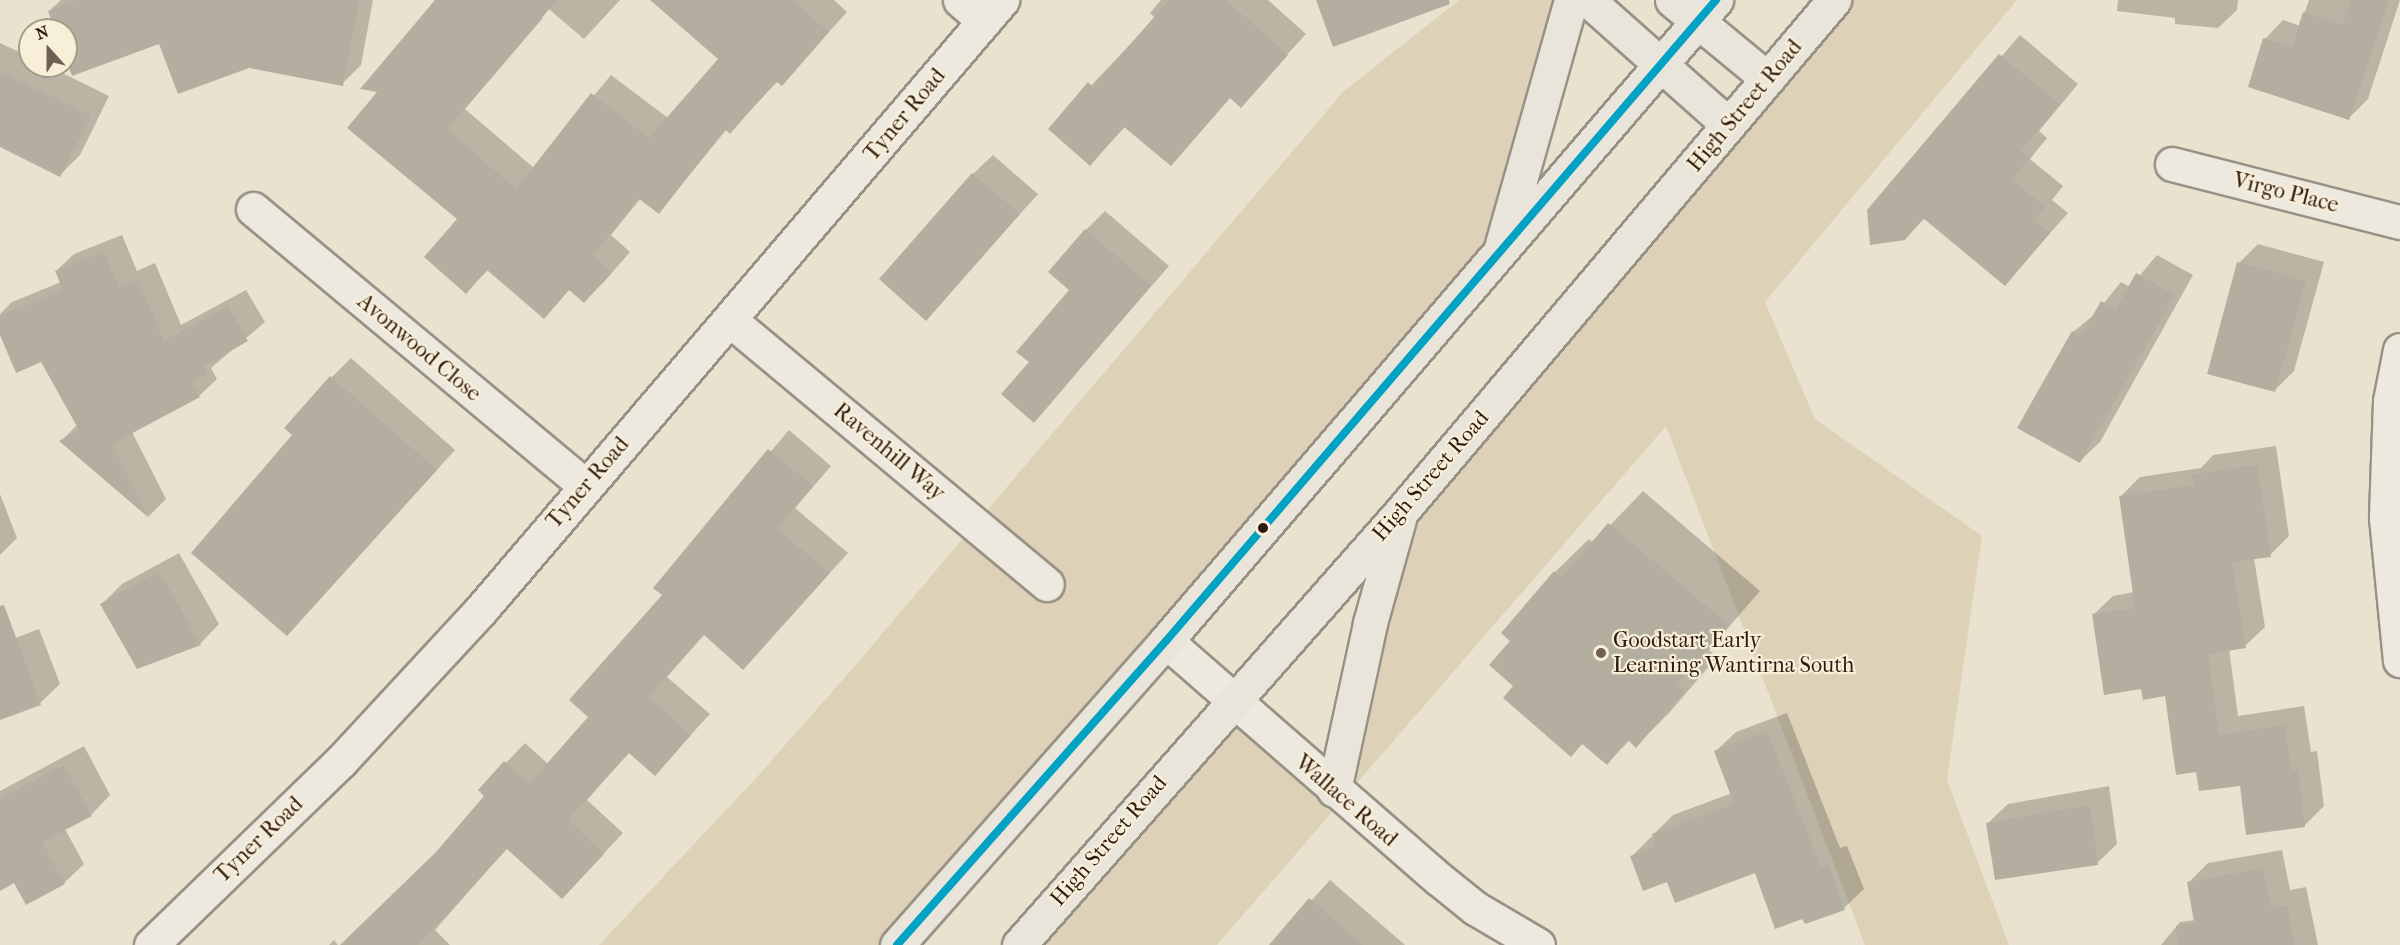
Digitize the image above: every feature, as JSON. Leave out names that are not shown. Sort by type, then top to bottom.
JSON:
[{"type":"main road","points":[[1499,255],[1571,0]]},
{"type":"main road","points":[[1588,0],[1729,125]]},
{"type":"main road","points":[[1672,0],[1706,10],[1768,79]]},
{"type":"main road","name":"High Street Road","points":[[1019,945],[1232,700],[1401,512],[1834,0]]},
{"type":"main road","points":[[897,945],[1166,641],[1499,255],[1706,10]]},
{"type":"main road","points":[[1334,790],[1370,623],[1401,512]]},
{"type":"street","name":"Tyner Road","points":[[151,945],[341,761],[480,611],[585,486],[731,321],[982,7]]},
{"type":"street","name":"Virgo Place","points":[[2172,164],[2400,222]]},
{"type":"street","name":"Avonwood Close","points":[[253,209],[585,486]]},
{"type":"street","name":"Ravenhill Way","points":[[731,321],[1047,584]]},
{"type":"street","points":[[2400,350],[2390,401],[2386,482],[2400,660]]},
{"type":"street","name":"Wallace Road","points":[[1166,641],[1334,790],[1474,908],[1538,945]]},
{"type":"shaded area","points":[[1459,0],[1571,0],[1499,255],[897,945],[599,945],[757,777],[853,668],[1342,93]]},
{"type":"shaded area","points":[[1834,0],[2017,0],[1765,302],[1815,419],[1982,536],[1947,780],[2009,945],[1865,945],[1666,426],[1217,945],[1019,945],[1232,700],[1334,790],[1401,512]]},
{"type":"building","points":[[76,0],[359,0],[343,86],[249,68],[178,94],[159,44],[78,74],[78,18],[51,18],[48,11]]},
{"type":"building","points":[[435,0],[557,0],[447,129],[516,189],[591,93],[649,138],[718,59],[650,0],[792,0],[829,32],[782,86],[776,81],[730,134],[725,129],[659,214],[638,198],[593,255],[612,272],[584,303],[569,290],[544,319],[487,270],[466,294],[424,257],[457,219],[347,128],[377,92],[360,89]]},
{"type":"building","points":[[1169,0],[1226,0],[1288,55],[1241,108],[1230,98],[1171,166],[1124,127],[1090,166],[1048,129],[1088,82],[1093,87]]},
{"type":"building","points":[[1316,0],[1449,0],[1450,4],[1333,47]]},
{"type":"building","points":[[2351,0],[2389,0],[2349,120],[2248,87],[2263,38],[2292,47],[2303,12],[2343,25]]},
{"type":"building","points":[[1999,54],[2060,104],[2021,151],[2029,158],[2012,179],[2045,207],[2033,220],[2050,233],[2005,286],[1923,218],[1905,240],[1870,245],[1867,210]]},
{"type":"building","points":[[0,71],[91,116],[60,177],[0,147]]},
{"type":"building","points":[[972,173],[1020,214],[926,321],[879,279]]},
{"type":"building","points":[[1085,229],[1151,286],[1034,423],[1001,394],[1029,362],[1016,352],[1069,290],[1048,272]]},
{"type":"building","points":[[104,251],[119,288],[138,280],[164,341],[228,306],[248,341],[204,366],[208,373],[191,382],[200,397],[112,444],[149,518],[59,441],[79,430],[41,362],[16,373],[0,335],[0,316],[63,290],[55,271]]},
{"type":"building","points":[[2237,262],[2306,281],[2275,392],[2207,374]]},
{"type":"building","points":[[2136,273],[2175,295],[2080,463],[2017,428],[2072,331],[2081,336],[2101,301],[2116,309]]},
{"type":"building","points":[[330,376],[437,470],[287,636],[191,553],[292,435],[284,428]]},
{"type":"building","points":[[768,449],[813,486],[777,529],[830,573],[743,670],[703,634],[649,697],[691,735],[655,776],[629,753],[568,820],[604,854],[562,899],[507,849],[418,945],[340,945],[436,852],[484,796],[478,790],[504,761],[529,784],[588,717],[569,700],[662,595],[653,588]]},
{"type":"building","points":[[2257,465],[2271,557],[2232,562],[2246,648],[2208,654],[2219,735],[2285,725],[2291,771],[2298,770],[2305,827],[2246,835],[2240,786],[2199,791],[2196,772],[2176,775],[2165,696],[2143,700],[2141,689],[2104,695],[2092,614],[2135,608],[2119,496],[2194,485],[2192,474]]},
{"type":"building","name":"Goodstart Early Learning Wantirna South","points":[[1608,523],[1728,624],[1677,684],[1685,691],[1636,748],[1628,740],[1607,765],[1582,744],[1571,757],[1503,698],[1513,686],[1489,665],[1510,641],[1501,633],[1554,571],[1562,577]]},
{"type":"building","points":[[159,571],[201,645],[137,669],[100,604]]},
{"type":"building","points":[[4,605],[41,705],[0,720],[0,606]]},
{"type":"building","points":[[1767,731],[1821,867],[1828,864],[1845,910],[1805,924],[1802,919],[1775,929],[1755,873],[1675,903],[1667,882],[1643,891],[1630,856],[1656,846],[1652,834],[1734,804],[1714,751]]},
{"type":"building","points":[[64,765],[92,816],[42,842],[65,884],[26,905],[14,883],[0,891],[0,799]]},
{"type":"building","points":[[2090,805],[2098,865],[1995,880],[1986,823]]},
{"type":"building","points":[[2263,868],[2271,908],[2287,905],[2295,945],[2178,945],[2176,926],[2194,922],[2187,882]]},
{"type":"building","points":[[1309,898],[1363,945],[1269,945]]},
{"type":"transit line","points":[[897,945],[1166,641],[1716,0]]},
{"type":"place","name":"Goodstart Early Learning Wantirna South","points":[[1601,653]]}]
